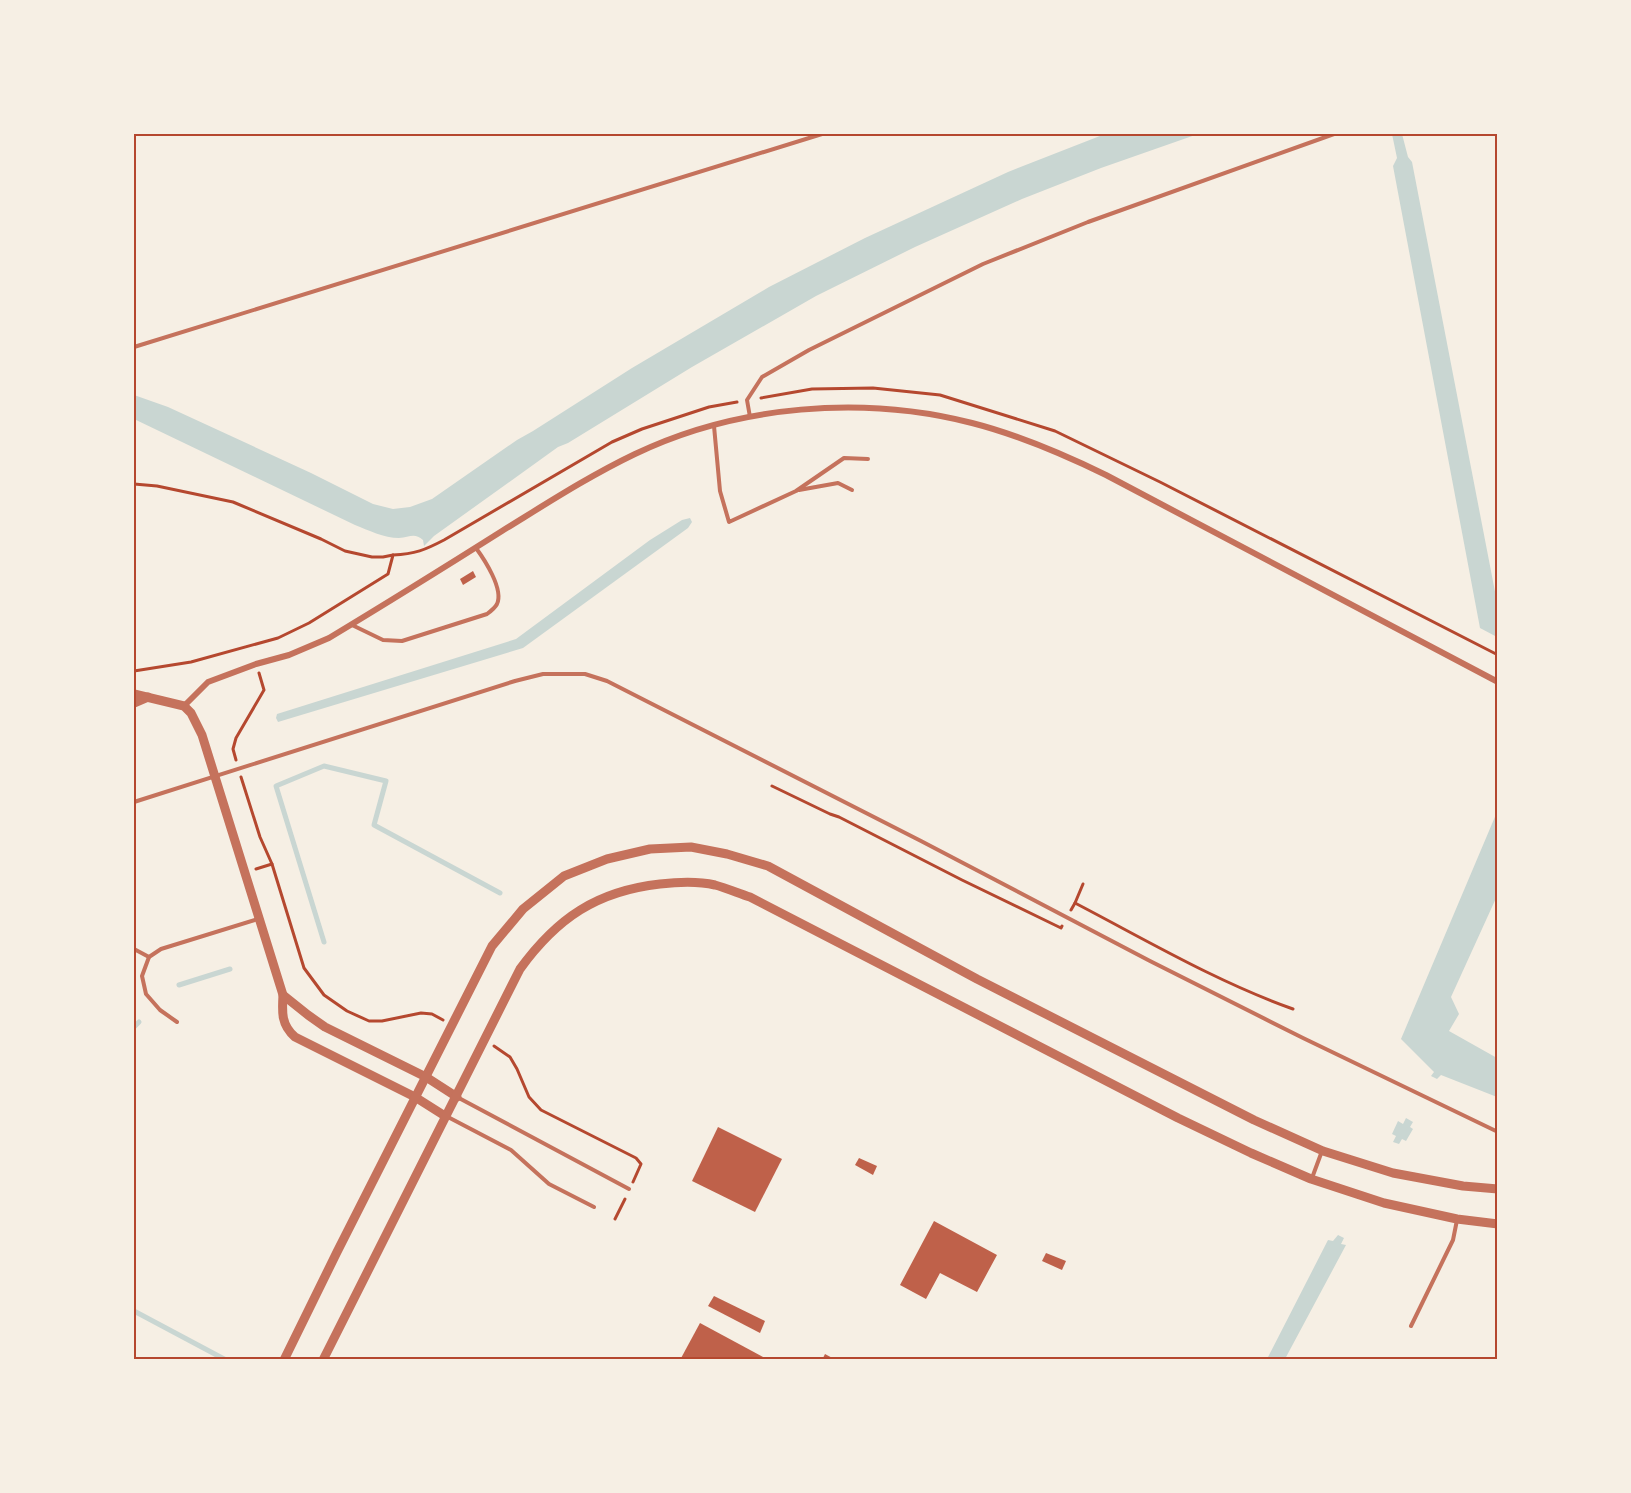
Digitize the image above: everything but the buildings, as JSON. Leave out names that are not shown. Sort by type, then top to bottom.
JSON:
[{"type":"street","points":[[184,706],[208,682],[256,664],[289,655],[329,638],[582,481],[637,453],[668,440],[750,417],[807,409],[842,408],[885,409],[972,423],[1021,438],[1064,455],[1497,682]]},
{"type":"street","points":[[134,694],[184,706],[191,713],[202,735],[283,995],[282,1018],[288,1031],[295,1037],[415,1097],[445,1116]]},
{"type":"street","points":[[134,703],[148,697]]},
{"type":"street","points":[[284,1359],[492,946],[523,909],[564,876],[607,859],[650,849],[691,847],[727,854],[768,866],[977,979],[1254,1120],[1323,1151],[1393,1173],[1497,1190]]},
{"type":"street","points":[[323,1359],[520,969],[533,951],[569,916],[604,897],[637,886],[674,882],[714,885],[750,897],[1178,1118],[1251,1153],[1311,1179],[1384,1203],[1457,1219],[1497,1224]]},
{"type":"street","points":[[283,995],[325,1026],[426,1077],[457,1097]]},
{"type":"lane","points":[[134,347],[822,134]]},
{"type":"lane","points":[[750,417],[747,400],[762,377],[809,350],[983,264],[1088,222],[1334,134]]},
{"type":"lane","points":[[714,426],[720,491],[729,522],[796,490],[844,458],[868,459]]},
{"type":"lane","points":[[796,490],[838,483],[852,490]]},
{"type":"lane","points":[[352,625],[383,640],[402,641],[488,614],[496,606],[499,596],[488,566],[476,548]]},
{"type":"lane","points":[[134,802],[515,681],[543,674],[585,674],[607,681],[921,841],[1066,918],[1303,1038],[1497,1132]]},
{"type":"lane","points":[[177,1022],[160,1010],[146,994],[142,976],[148,957],[161,949],[258,918]]},
{"type":"lane","points":[[134,949],[148,957]]},
{"type":"lane","points":[[457,1097],[629,1189]]},
{"type":"lane","points":[[445,1116],[511,1150],[549,1184],[594,1207]]},
{"type":"lane","points":[[1311,1179],[1323,1151]]},
{"type":"lane","points":[[1411,1326],[1453,1240],[1457,1219]]},
{"type":"path","points":[[134,484],[157,486],[233,502],[345,551],[383,557],[420,552],[612,442],[709,406],[812,389],[873,388],[940,395],[1055,431],[1160,482],[1497,655]]},
{"type":"path","points":[[134,671],[191,662],[278,638],[388,574],[393,555]]},
{"type":"path","points":[[772,786],[830,814]]},
{"type":"path","points":[[1075,903],[1083,884]]},
{"type":"shaded area","points":[[1105,134],[1198,134],[1022,199],[915,247],[816,296],[558,447],[434,536],[424,546],[423,540],[417,536],[388,537],[355,525],[134,419],[134,395],[168,407],[373,504],[393,509],[410,507],[432,499],[517,440],[632,368],[769,287],[865,238],[1008,172]]},
{"type":"shaded area","points":[[1392,134],[1402,134],[1408,157],[1412,162],[1497,602],[1497,637],[1480,628],[1393,166],[1397,158]]},
{"type":"shaded area","points":[[690,518],[692,522],[688,528],[523,648],[278,722],[276,718],[277,714],[516,639],[650,540],[682,520]]},
{"type":"shaded area","points":[[1497,812],[1497,896],[1451,997],[1459,1014],[1449,1031],[1497,1058],[1497,1097],[1441,1075],[1437,1079],[1431,1076],[1434,1072],[1401,1039]]},
{"type":"shaded area","points":[[1406,1118],[1413,1122],[1410,1127],[1413,1129],[1406,1141],[1402,1139],[1399,1144],[1393,1142],[1396,1136],[1392,1134],[1398,1121],[1403,1124]]},
{"type":"shaded area","points":[[1338,1235],[1344,1238],[1341,1244],[1346,1245],[1285,1359],[1267,1359],[1328,1240],[1333,1241]]},
{"type":"waterway","points":[[324,942],[276,786],[324,766],[386,781],[374,825],[500,893]]},
{"type":"waterway","points":[[179,985],[230,969]]},
{"type":"waterway","points":[[134,1027],[139,1022]]},
{"type":"waterway","points":[[134,1311],[226,1360]]}]
